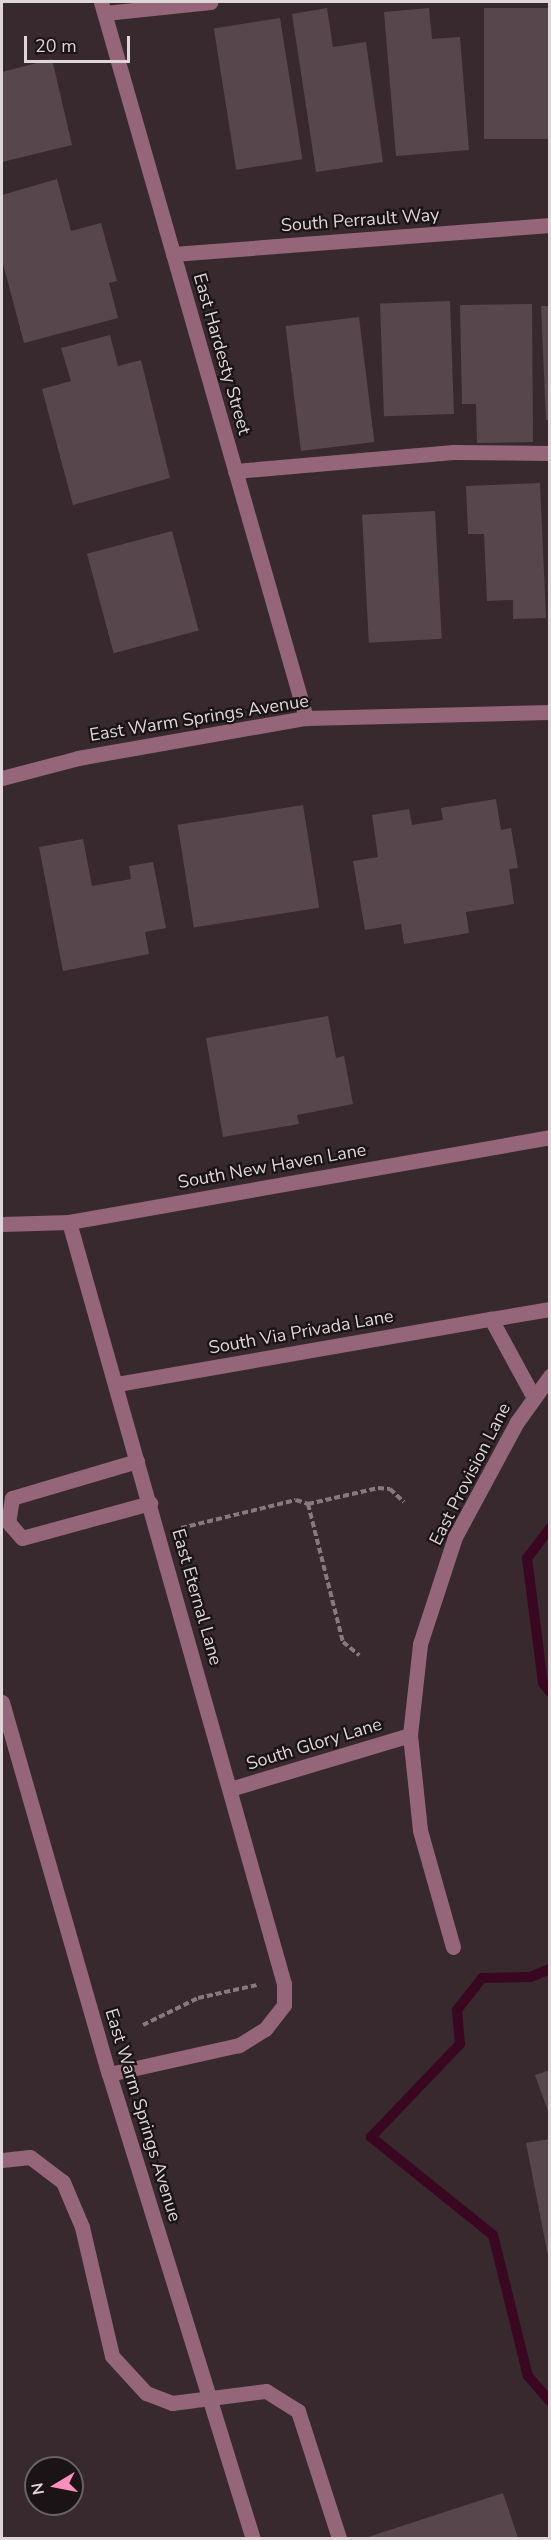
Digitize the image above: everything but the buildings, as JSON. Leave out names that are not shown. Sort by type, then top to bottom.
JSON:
[{"type":"street","points":[[103,7],[210,2]]},
{"type":"street","name":"East Hardesty Street","points":[[103,7],[306,718]]},
{"type":"street","name":"South Perrault Way","points":[[173,254],[549,225]]},
{"type":"street","points":[[235,471],[453,452],[549,453]]},
{"type":"street","name":"East Warm Springs Avenue","points":[[2,778],[78,758],[306,718],[549,711]]},
{"type":"street","name":"South New Haven Lane","points":[[2,1224],[38,1219],[69,1222],[549,1137]]},
{"type":"street","name":"East Eternal Lane","points":[[69,1222],[117,1384],[284,1984],[284,2005],[265,2029],[239,2045],[109,2074]]},
{"type":"street","name":"South Via Privada Lane","points":[[117,1384],[549,1309]]},
{"type":"street","points":[[491,1319],[533,1395]]},
{"type":"street","name":"East Provision Lane","points":[[453,1947],[420,1830],[410,1735],[420,1644],[455,1537],[533,1395],[549,1376]]},
{"type":"street","points":[[137,1461],[12,1498],[5,1523],[22,1538],[150,1503]]},
{"type":"street","name":"East Warm Springs Avenue","points":[[2,1702],[109,2074],[253,2538]]},
{"type":"street","name":"South Glory Lane","points":[[230,1789],[410,1735]]},
{"type":"street","points":[[2,2160],[30,2157],[63,2182],[82,2227],[112,2356],[146,2393],[172,2403],[211,2400],[266,2391],[298,2411],[339,2538]]},
{"type":"path","points":[[180,1528],[296,1500],[308,1504],[378,1488],[390,1489],[404,1502]]},
{"type":"path","points":[[308,1504],[344,1642],[359,1655]]},
{"type":"path","points":[[143,2025],[198,1998],[258,1985]]},
{"type":"waterway","points":[[550,1528],[527,1558],[543,1683],[550,1692]]},
{"type":"waterway","points":[[550,1969],[530,1977],[482,1978],[457,2010],[460,2044],[371,2137],[493,2235],[528,2376],[550,2401]]}]
